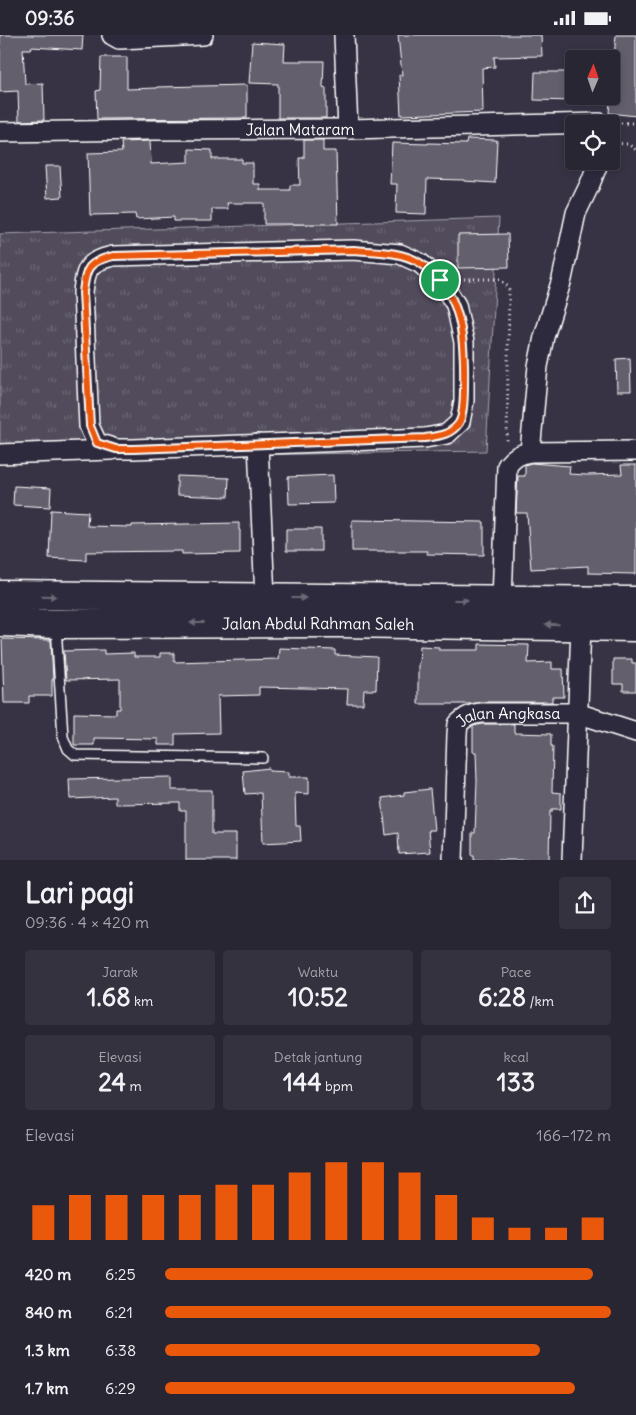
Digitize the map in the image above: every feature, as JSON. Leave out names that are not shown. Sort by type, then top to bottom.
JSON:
[{"type":"highway","name":"Jalan Abdul Rahman Saleh","points":[[0,595],[89,610],[327,623],[636,627]]},
{"type":"highway","name":"Jalan Abdul Rahman Saleh","points":[[0,622],[56,624],[89,610],[265,598],[636,601]]},
{"type":"street","points":[[112,35],[119,39],[202,35]]},
{"type":"street","points":[[344,35],[348,129]]},
{"type":"street","name":"Jalan Mataram","points":[[0,132],[348,129],[565,124]]},
{"type":"street","points":[[530,453],[538,366],[544,337],[562,279],[576,213],[595,170]]},
{"type":"street","points":[[0,454],[425,438],[447,434],[460,422],[464,401],[464,342],[456,305],[440,280],[420,263],[400,254],[354,250],[113,256],[98,260],[89,267],[83,292],[90,426],[97,443],[116,449]]},
{"type":"street","points":[[258,444],[265,598]]},
{"type":"street","points":[[502,600],[507,466],[514,457],[522,453],[636,451]]},
{"type":"street","name":"Jalan Angkasa","points":[[572,860],[581,626]]},
{"type":"street","name":"Jalan Angkasa","points":[[453,860],[458,724],[470,715],[482,713],[577,713],[636,732]]},
{"type":"lane","points":[[56,624],[63,737],[68,749],[75,755],[263,758]]},
{"type":"path","points":[[620,144],[628,144],[636,149]]},
{"type":"path","points":[[440,280],[500,279],[509,288],[507,466]]},
{"type":"green space","points":[[499,218],[486,451],[0,459],[0,234]]},
{"type":"building","points":[[0,35],[83,35],[82,50],[31,47],[32,49],[23,49],[25,84],[43,83],[44,120],[19,121],[18,91],[0,92]]},
{"type":"building","points":[[398,35],[541,35],[542,56],[494,57],[495,67],[482,68],[483,112],[401,115],[399,75],[402,75]]},
{"type":"building","points":[[616,35],[636,35],[636,116],[609,113],[610,105],[620,105],[620,50],[615,50]]},
{"type":"building","points":[[252,42],[285,44],[284,61],[324,61],[323,87],[326,88],[326,118],[278,118],[278,84],[249,83]]},
{"type":"building","points":[[101,57],[127,57],[127,89],[247,85],[247,118],[97,119],[96,91],[100,90]]},
{"type":"building","points":[[535,72],[565,72],[565,101],[534,100]]},
{"type":"building","points":[[467,139],[497,140],[495,183],[427,179],[426,214],[396,213],[397,184],[390,184],[392,143],[466,144]]},
{"type":"building","points":[[304,140],[323,140],[323,151],[336,151],[338,224],[264,224],[264,203],[227,203],[228,209],[212,209],[212,221],[174,221],[174,217],[136,219],[135,214],[90,215],[88,153],[122,152],[121,142],[150,141],[151,164],[189,162],[189,149],[212,150],[212,159],[242,159],[242,163],[253,163],[253,184],[260,184],[260,190],[290,190],[290,185],[300,185],[299,158],[304,158]]},
{"type":"building","points":[[45,166],[60,166],[62,197],[47,198]]},
{"type":"building","points":[[508,234],[509,267],[458,268],[458,235]]},
{"type":"building","points":[[630,358],[631,391],[617,391],[616,359]]},
{"type":"building","points":[[531,463],[570,466],[569,474],[587,475],[622,474],[621,465],[636,465],[636,574],[588,573],[588,566],[531,569],[527,513],[516,513],[518,476],[525,476],[525,465]]},
{"type":"building","points":[[333,475],[334,503],[289,504],[288,477]]},
{"type":"building","points":[[177,476],[229,478],[228,497],[177,495]]},
{"type":"building","points":[[14,486],[51,488],[50,507],[13,505]]},
{"type":"building","points":[[51,510],[88,512],[87,526],[132,527],[132,525],[239,523],[240,553],[182,554],[182,551],[86,552],[86,560],[49,558]]},
{"type":"building","points":[[352,520],[484,522],[484,555],[427,554],[427,551],[352,551]]},
{"type":"building","points":[[286,529],[321,529],[321,551],[286,551]]},
{"type":"building","points":[[2,639],[51,640],[52,696],[29,696],[29,703],[4,703]]},
{"type":"building","points":[[479,644],[529,645],[528,663],[552,662],[552,669],[563,669],[564,697],[552,697],[552,702],[418,704],[420,646],[439,647],[439,650],[479,650]]},
{"type":"building","points":[[279,648],[335,650],[335,655],[377,657],[376,690],[364,690],[363,704],[347,704],[348,689],[259,687],[259,695],[218,696],[219,733],[175,734],[175,745],[158,745],[158,739],[94,738],[94,745],[74,745],[74,713],[116,714],[116,709],[120,709],[120,679],[66,680],[64,651],[104,650],[104,654],[134,653],[134,657],[160,657],[160,653],[174,653],[174,662],[278,659]]},
{"type":"building","points":[[613,659],[632,659],[632,663],[636,663],[636,691],[623,691],[623,684],[613,684]]},
{"type":"building","points":[[483,724],[514,724],[514,733],[551,734],[551,746],[553,746],[552,792],[561,793],[561,809],[552,809],[552,812],[550,812],[549,860],[474,860],[474,855],[472,855],[472,833],[475,833],[477,781],[476,752],[473,752],[473,726]]},
{"type":"building","points":[[269,768],[269,771],[289,772],[289,777],[309,777],[309,794],[295,793],[296,826],[300,826],[301,841],[263,843],[261,793],[245,794],[243,771]]},
{"type":"building","points":[[172,777],[172,790],[212,790],[212,834],[236,834],[236,860],[186,860],[186,811],[180,811],[180,803],[115,804],[115,797],[70,799],[69,779]]},
{"type":"building","points":[[430,789],[434,830],[428,830],[430,852],[399,854],[398,833],[386,835],[382,798],[404,795],[404,792]]},
{"type":"route","points":[[354,250],[400,254],[420,263],[440,280],[456,305],[464,342],[464,401],[460,422],[447,434],[425,438],[133,449],[116,449],[97,443],[90,426],[83,292],[89,267],[98,260],[113,256],[354,250]]}]
